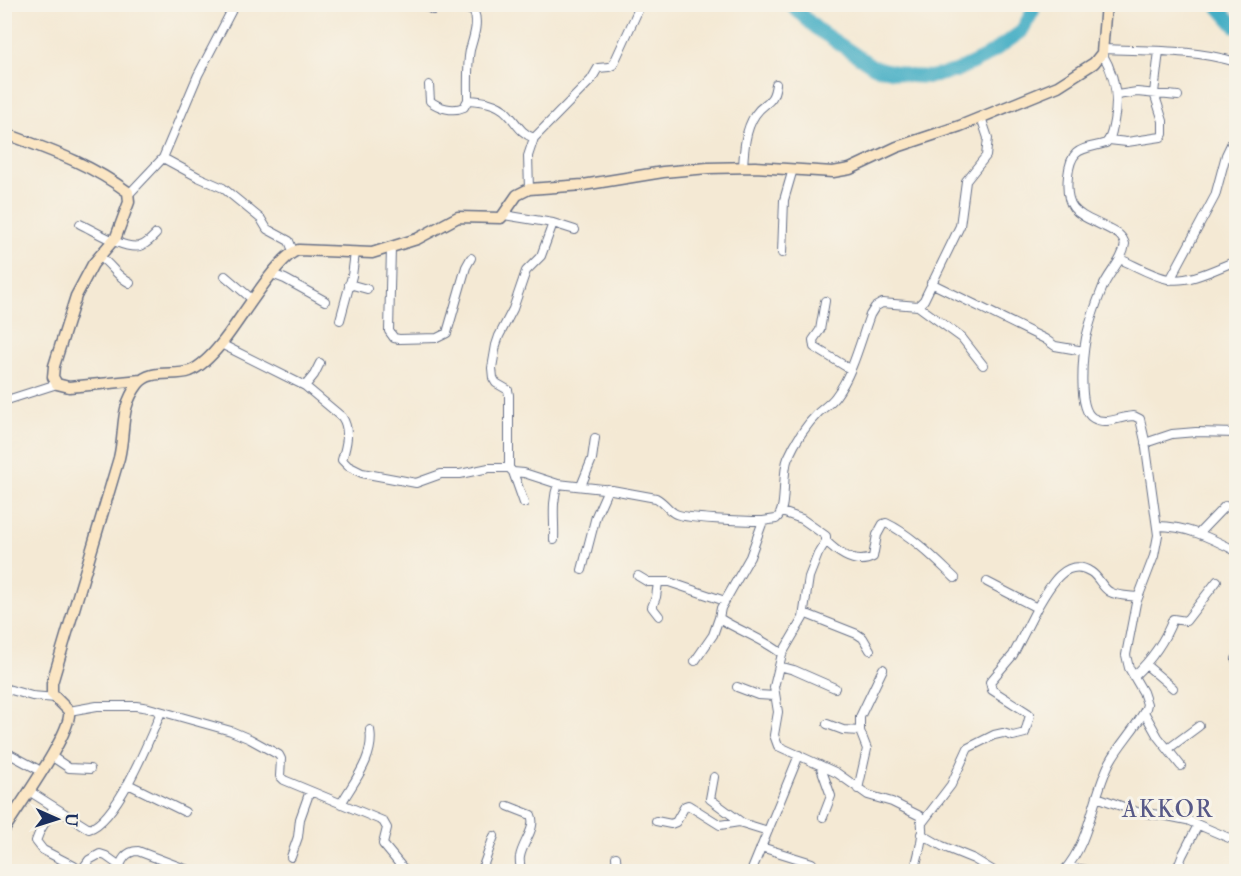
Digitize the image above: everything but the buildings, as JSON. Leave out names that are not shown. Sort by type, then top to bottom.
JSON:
[{"type":"street","points":[[57,384],[53,377],[54,366],[66,323],[81,283],[99,256],[113,241],[129,202],[129,194],[164,158],[198,75],[235,4]]},
{"type":"street","points":[[422,4],[433,10],[444,6],[469,9],[476,14],[474,40],[470,52],[468,99],[464,107],[457,110],[432,103],[429,98],[429,85]]},
{"type":"street","points":[[529,189],[528,156],[534,138],[589,82],[600,67],[613,65],[641,4]]},
{"type":"street","points":[[1106,4],[1103,51],[1117,95],[1116,111],[1109,140]]},
{"type":"street","points":[[1103,51],[1159,51],[1214,56],[1236,63]]},
{"type":"street","points":[[4,401],[57,384],[69,387],[141,380],[159,374],[190,371],[221,344],[272,274],[293,251],[372,253],[417,239],[459,217],[495,219],[504,215],[517,195],[529,189],[591,184],[663,172],[708,168],[743,167],[833,172],[850,169],[897,147],[954,128],[1058,86],[1094,63],[1103,51]]},
{"type":"street","points":[[1098,872],[1066,869],[1082,841],[1109,764],[1143,714],[1147,704],[1129,668],[1126,655],[1138,597],[1155,550],[1157,526],[1142,424],[1137,417],[1102,421],[1091,417],[1088,413],[1083,393],[1084,351],[1090,322],[1102,286],[1120,259],[1125,244],[1122,237],[1076,212],[1067,195],[1068,174],[1076,152],[1084,148],[1106,143],[1109,140],[1140,141],[1163,135],[1163,121],[1154,93],[1159,51]]},
{"type":"street","points":[[743,167],[745,142],[755,114],[772,99],[776,84]]},
{"type":"street","points":[[1117,95],[1137,92],[1178,96]]},
{"type":"street","points":[[468,99],[484,101],[502,108],[522,132],[534,138]]},
{"type":"street","points":[[918,306],[924,300],[960,226],[966,182],[986,156],[988,138],[981,117]]},
{"type":"street","points":[[4,133],[62,153],[92,169],[129,194]]},
{"type":"street","points":[[1170,279],[1215,196],[1226,154],[1236,134]]},
{"type":"street","points":[[164,158],[223,188],[261,219],[267,229],[290,241],[293,251]]},
{"type":"street","points":[[782,253],[784,200],[794,169]]},
{"type":"street","points":[[504,215],[553,223],[575,230]]},
{"type":"street","points":[[524,502],[511,470],[509,395],[505,387],[496,383],[492,369],[499,336],[513,309],[526,271],[541,256],[553,223]]},
{"type":"street","points":[[80,224],[113,241],[136,246],[143,246],[156,234]]},
{"type":"street","points":[[391,248],[389,331],[394,338],[437,338],[447,333],[466,267],[471,258]]},
{"type":"street","points":[[340,320],[355,253]]},
{"type":"street","points":[[99,256],[118,276],[130,283]]},
{"type":"street","points":[[1120,259],[1170,279],[1187,279],[1236,261]]},
{"type":"street","points":[[272,274],[325,301]]},
{"type":"street","points":[[225,276],[253,300]]},
{"type":"street","points":[[932,283],[1056,346],[1084,351]]},
{"type":"street","points":[[349,284],[367,289]]},
{"type":"street","points":[[825,302],[820,330],[813,340],[814,347],[850,369]]},
{"type":"street","points":[[221,344],[305,386],[345,421],[347,440],[342,460],[362,473],[416,483],[441,474],[460,474],[489,468],[511,470],[558,484],[608,489],[656,498],[680,516],[730,521],[776,519],[782,512],[783,475],[796,439],[835,398],[850,369],[875,307],[882,303],[918,306],[962,338],[983,364]]},
{"type":"street","points":[[305,386],[320,363]]},
{"type":"street","points":[[4,830],[69,723],[69,711],[51,692],[52,683],[119,458],[124,409],[141,380]]},
{"type":"street","points":[[1145,442],[1172,434],[1236,433]]},
{"type":"street","points":[[581,486],[591,459],[595,438]]},
{"type":"street","points":[[554,540],[553,508],[558,484]]},
{"type":"street","points":[[582,570],[596,516],[608,489]]},
{"type":"street","points":[[1199,533],[1225,506]]},
{"type":"street","points":[[782,512],[816,527],[826,536],[826,541],[809,577],[801,624],[782,654],[779,666],[774,687],[778,712],[774,735],[776,743],[780,748],[837,773],[868,795],[915,812],[920,816],[921,834],[914,872]]},
{"type":"street","points":[[695,661],[713,635],[725,601],[750,557],[763,521]]},
{"type":"street","points":[[826,541],[848,558],[871,559],[877,535],[886,523],[900,531],[941,564],[954,578]]},
{"type":"street","points":[[1157,526],[1199,533],[1236,551]]},
{"type":"street","points":[[922,823],[951,785],[968,748],[994,735],[1003,733],[1013,736],[1025,733],[1030,715],[992,690],[990,682],[1012,655],[1037,608],[1062,573],[1074,567],[1086,569],[1093,573],[1112,593],[1138,597]]},
{"type":"street","points":[[638,576],[648,582],[669,582],[725,601]]},
{"type":"street","points":[[1134,676],[1146,665],[1167,633],[1173,619],[1186,621],[1217,580]]},
{"type":"street","points":[[987,582],[1037,608]]},
{"type":"street","points":[[658,583],[652,607],[659,616]]},
{"type":"street","points":[[804,613],[857,634],[863,638],[870,650]]},
{"type":"street","points":[[719,618],[773,646],[782,654]]},
{"type":"street","points":[[1146,665],[1173,688]]},
{"type":"street","points":[[779,666],[835,688]]},
{"type":"street","points":[[858,789],[867,749],[860,731],[863,710],[883,669]]},
{"type":"street","points":[[737,687],[758,695],[775,696]]},
{"type":"street","points":[[4,688],[32,696],[56,698]]},
{"type":"street","points":[[69,711],[96,706],[136,706],[231,731],[250,739],[279,755],[281,778],[383,821],[387,828],[383,844],[409,872]]},
{"type":"street","points":[[29,791],[91,829],[109,812],[128,784],[161,712]]},
{"type":"street","points":[[1143,714],[1181,766]]},
{"type":"street","points":[[827,724],[843,730],[860,731]]},
{"type":"street","points":[[1168,749],[1199,726]]},
{"type":"street","points":[[341,804],[372,747],[370,730]]},
{"type":"street","points":[[4,751],[41,771]]},
{"type":"street","points":[[751,872],[799,755]]},
{"type":"street","points":[[51,756],[69,768],[90,770]]},
{"type":"street","points":[[820,765],[831,796],[823,817]]},
{"type":"street","points":[[714,777],[710,800],[743,823],[768,831]]},
{"type":"street","points":[[128,784],[185,812]]},
{"type":"street","points":[[291,857],[298,837],[300,819],[310,791]]},
{"type":"street","points":[[1097,797],[1137,813],[1167,816],[1198,825],[1236,841]]},
{"type":"street","points":[[656,821],[674,823],[688,805],[720,825],[743,823]]},
{"type":"street","points":[[54,807],[36,842],[43,850],[72,869],[81,871],[89,860],[100,854],[106,856],[119,869],[129,852],[138,851],[193,872]]},
{"type":"street","points":[[508,807],[531,815],[533,818],[532,827],[520,856],[521,872]]},
{"type":"street","points":[[1176,872],[1198,825]]},
{"type":"street","points":[[921,834],[992,870]]},
{"type":"street","points":[[481,872],[494,836]]},
{"type":"street","points":[[761,847],[812,863]]},
{"type":"street","points":[[616,857],[617,872]]},
{"type":"street","points":[[395,872],[399,863]]},
{"type":"street","points":[[4,869],[10,872]]},
{"type":"waterway","points":[[790,4],[817,29],[874,67],[911,76],[930,77],[956,71],[985,57],[1021,32],[1033,11],[1033,4]]},
{"type":"waterway","points":[[1216,4],[1236,27]]},
{"type":"district","name":"AKKOR","points":[[1168,809]]}]
